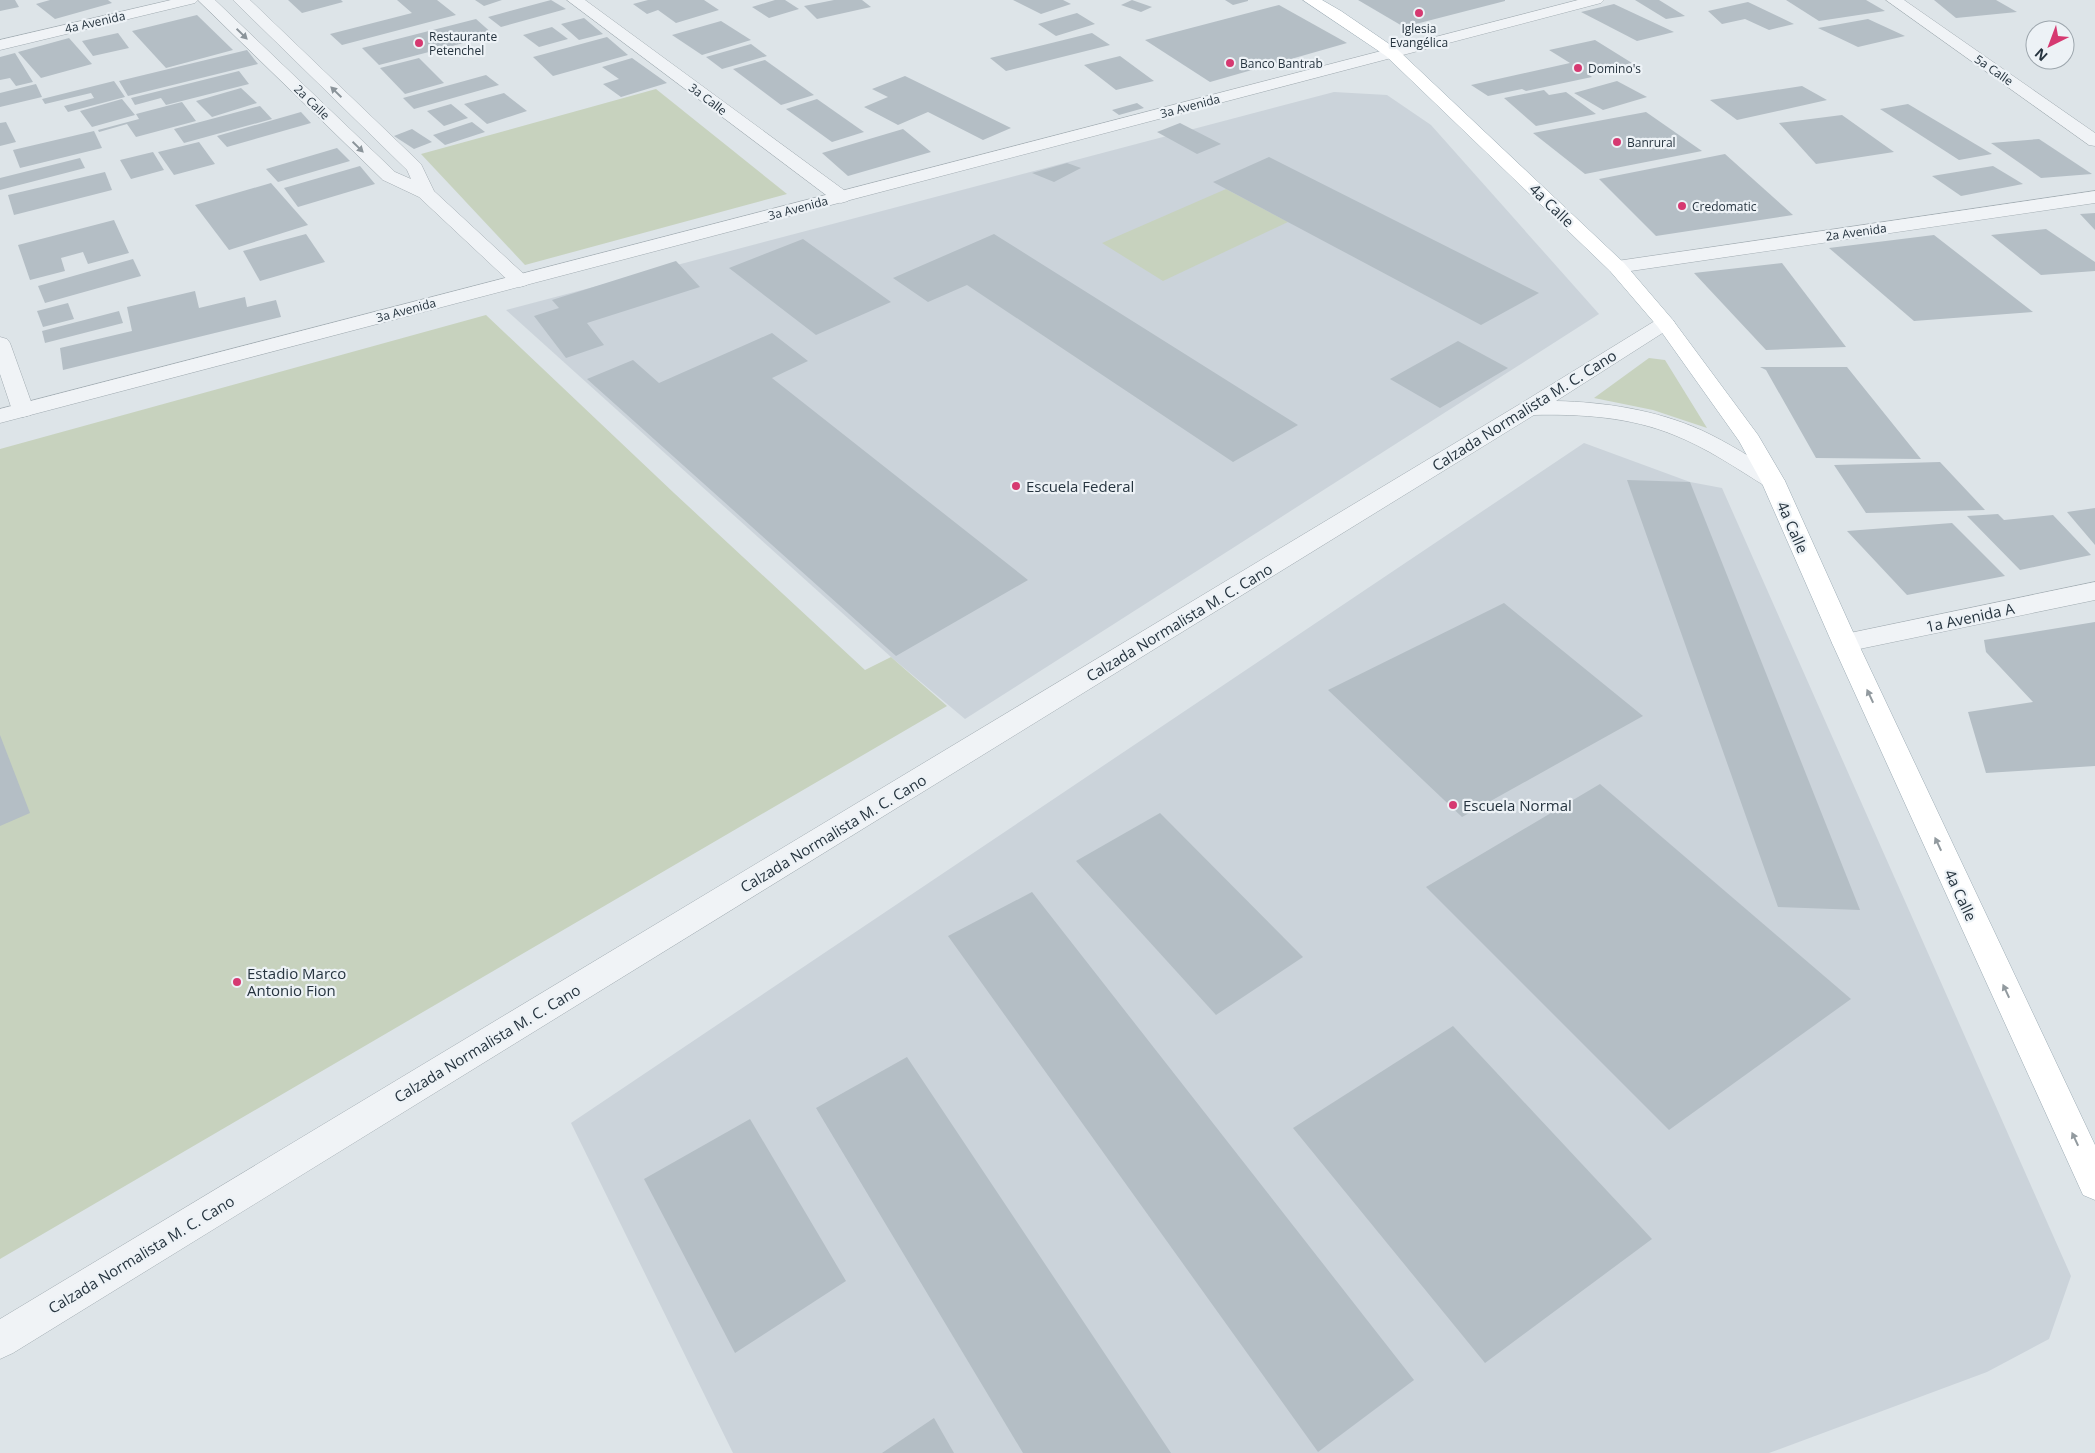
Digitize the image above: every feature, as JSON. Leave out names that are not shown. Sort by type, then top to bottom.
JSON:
[{"type":"main road","name":"4a Calle","points":[[1311,0],[1336,14],[1392,54],[1617,267],[1665,323],[1750,440],[1773,481],[1845,643],[2095,1183]]},
{"type":"street","name":"4a Avenida","points":[[0,45],[190,0]]},
{"type":"street","name":"2a Calle","points":[[206,0],[389,176],[426,193],[520,281]]},
{"type":"street","name":"2a Calle","points":[[241,0],[415,168],[426,193]]},
{"type":"street","name":"3a Calle","points":[[575,0],[841,197]]},
{"type":"street","name":"3a Avenida","points":[[0,416],[1596,0]]},
{"type":"street","name":"5a Calle","points":[[1894,0],[2095,141]]},
{"type":"street","name":"2a Avenida","points":[[1617,267],[2095,197]]},
{"type":"street","name":"Calzada Normalista M. C. Cano","points":[[0,1340],[1528,409],[1665,323]]},
{"type":"street","points":[[0,343],[23,410]]},
{"type":"street","points":[[1528,409],[1567,407],[1642,417],[1684,431],[1773,481]]},
{"type":"street","name":"1a Avenida A","points":[[1845,643],[2095,591]]},
{"type":"shaded area","name":"Escuela Federal","points":[[1334,92],[1387,95],[1431,125],[1599,314],[965,719],[891,657],[506,310]]},
{"type":"shaded area","name":"Escuela Normal","points":[[1584,443],[1690,482],[1722,488],[2071,1276],[2049,1339],[1987,1372],[1769,1453],[733,1453],[571,1123]]},
{"type":"green space","points":[[656,89],[787,194],[525,265],[421,154]]},
{"type":"green space","points":[[1226,189],[1288,222],[1163,281],[1102,243]]},
{"type":"green space","name":"Estadio Marco Antonio Fion","points":[[486,315],[865,670],[891,657],[947,706],[0,1259],[0,449]]},
{"type":"green space","points":[[1649,358],[1665,360],[1707,428],[1653,410],[1594,398]]},
{"type":"building","points":[[0,0],[15,0],[19,7],[0,11]]},
{"type":"building","points":[[50,0],[108,0],[112,3],[55,19],[36,4]]},
{"type":"building","points":[[288,0],[341,0],[343,2],[302,13]]},
{"type":"building","points":[[397,0],[437,0],[456,15],[342,45],[330,34],[412,13]]},
{"type":"building","points":[[475,0],[502,0],[484,6]]},
{"type":"building","points":[[551,0],[566,9],[501,27],[488,17]]},
{"type":"building","points":[[648,0],[704,0],[719,10],[676,23],[658,10],[647,14],[633,4]]},
{"type":"building","points":[[775,0],[785,0],[799,9],[769,18],[752,7]]},
{"type":"building","points":[[834,0],[862,0],[871,7],[817,19],[804,6]]},
{"type":"building","points":[[1013,0],[1063,0],[1071,4],[1041,14]]},
{"type":"building","points":[[1132,0],[1152,7],[1141,12],[1121,5]]},
{"type":"building","points":[[1225,0],[1248,0],[1248,1],[1233,5]]},
{"type":"building","name":"Iglesia Evangélica","points":[[1358,0],[1505,0],[1505,1],[1404,27]]},
{"type":"building","points":[[1635,0],[1659,0],[1685,16],[1666,19]]},
{"type":"building","points":[[1786,0],[1866,0],[1885,11],[1819,21]]},
{"type":"building","points":[[1934,0],[1996,0],[2017,12],[1956,18]]},
{"type":"building","points":[[1748,2],[1794,24],[1769,30],[1745,19],[1722,24],[1708,11]]},
{"type":"building","points":[[1614,4],[1674,32],[1637,41],[1581,12]]},
{"type":"building","name":"Banco Bantrab","points":[[1279,5],[1347,43],[1210,82],[1145,40]]},
{"type":"building","points":[[1077,13],[1095,24],[1056,36],[1038,24]]},
{"type":"building","points":[[197,15],[233,50],[166,68],[132,31]]},
{"type":"building","points":[[584,18],[603,34],[579,40],[561,24]]},
{"type":"building","points":[[476,19],[494,35],[379,65],[362,48]]},
{"type":"building","points":[[1868,19],[1905,36],[1858,47],[1818,28]]},
{"type":"building","points":[[721,21],[751,40],[702,55],[672,35]]},
{"type":"building","points":[[552,27],[568,39],[539,47],[523,35]]},
{"type":"building","points":[[118,33],[129,48],[93,56],[82,41]]},
{"type":"building","points":[[1092,33],[1110,45],[1006,71],[990,58]]},
{"type":"building","points":[[607,37],[628,55],[553,76],[533,57]]},
{"type":"building","points":[[69,38],[92,64],[41,78],[18,52]]},
{"type":"building","name":"Domino's","points":[[1595,40],[1632,63],[1587,73],[1592,77],[1526,91],[1522,89],[1488,96],[1471,85],[1570,63],[1549,50]]},
{"type":"building","points":[[751,44],[767,56],[722,69],[706,57]]},
{"type":"building","points":[[247,50],[258,64],[128,96],[119,81]]},
{"type":"building","points":[[15,53],[33,82],[16,86],[10,78],[0,80],[0,57]]},
{"type":"building","points":[[1120,56],[1154,81],[1116,90],[1084,65]]},
{"type":"building","points":[[419,58],[444,83],[405,94],[380,68]]},
{"type":"building","points":[[632,58],[667,83],[621,97],[603,84],[619,79],[602,67]]},
{"type":"building","points":[[765,60],[814,95],[781,105],[733,69]]},
{"type":"building","points":[[239,71],[249,84],[166,105],[161,98],[135,105],[131,98]]},
{"type":"building","points":[[486,75],[499,85],[414,109],[403,98]]},
{"type":"building","points":[[905,76],[1011,128],[983,140],[928,112],[898,125],[864,107],[888,97],[872,89]]},
{"type":"building","points":[[114,81],[125,97],[68,112],[64,106],[94,98],[91,93],[45,104],[42,99]]},
{"type":"building","points":[[1617,81],[1647,97],[1603,110],[1574,93]]},
{"type":"building","points":[[36,84],[42,97],[0,107],[0,93]]},
{"type":"building","points":[[1802,86],[1827,100],[1737,120],[1710,100]]},
{"type":"building","points":[[241,88],[257,103],[212,117],[196,101]]},
{"type":"building","points":[[1544,90],[1549,95],[1566,92],[1596,114],[1536,126],[1504,98]]},
{"type":"building","points":[[504,93],[527,111],[487,124],[464,104]]},
{"type":"building","points":[[122,99],[135,115],[92,127],[80,111]]},
{"type":"building","points":[[817,99],[864,132],[832,142],[786,109]]},
{"type":"building","points":[[182,102],[196,121],[136,137],[127,124],[99,132],[98,130],[139,119],[136,114]]},
{"type":"building","points":[[1137,103],[1144,108],[1119,115],[1112,110]]},
{"type":"building","points":[[451,104],[468,118],[444,126],[427,111]]},
{"type":"building","points":[[1908,104],[1992,154],[1959,160],[1880,109]]},
{"type":"building","points":[[260,106],[272,119],[184,143],[174,129]]},
{"type":"building","points":[[301,112],[311,123],[227,147],[217,136]]},
{"type":"building","name":"Banrural","points":[[1646,112],[1702,151],[1585,174],[1533,133]]},
{"type":"building","points":[[1842,115],[1894,152],[1816,164],[1779,123]]},
{"type":"building","points":[[6,122],[16,142],[0,146],[0,123]]},
{"type":"building","points":[[472,122],[485,132],[445,145],[433,135]]},
{"type":"building","points":[[1180,123],[1221,144],[1197,154],[1157,132]]},
{"type":"building","points":[[412,129],[432,142],[414,149],[394,136]]},
{"type":"building","points":[[903,129],[931,152],[848,176],[822,153]]},
{"type":"building","points":[[94,131],[102,148],[20,168],[13,150]]},
{"type":"building","points":[[2039,139],[2092,174],[2041,178],[1991,143]]},
{"type":"building","points":[[199,142],[215,164],[174,175],[158,152]]},
{"type":"building","points":[[337,148],[350,161],[278,182],[266,169]]},
{"type":"building","points":[[153,152],[164,170],[131,179],[120,160]]},
{"type":"building","points":[[1725,154],[1793,215],[1656,236],[1599,179]]},
{"type":"building","points":[[1269,157],[1539,293],[1481,325],[1213,182]]},
{"type":"building","points":[[80,158],[85,168],[0,190],[0,178]]},
{"type":"building","points":[[1067,163],[1081,168],[1054,182],[1032,173]]},
{"type":"building","points":[[360,166],[375,184],[298,207],[284,188]]},
{"type":"building","points":[[1993,166],[2023,184],[1961,196],[1932,176]]},
{"type":"building","points":[[105,172],[112,190],[14,215],[8,195]]},
{"type":"building","points":[[271,183],[308,225],[229,250],[195,205]]},
{"type":"building","points":[[2095,213],[2095,230],[2080,214]]},
{"type":"building","points":[[114,220],[129,253],[88,264],[83,252],[61,258],[65,271],[30,280],[18,245]]},
{"type":"building","points":[[2046,229],[2095,262],[2095,271],[2041,275],[1991,235]]},
{"type":"building","points":[[306,234],[325,262],[260,281],[243,251]]},
{"type":"building","points":[[994,234],[1298,425],[1233,462],[967,285],[928,302],[893,278]]},
{"type":"building","points":[[1934,235],[2033,312],[1914,321],[1829,248]]},
{"type":"building","points":[[803,239],[891,302],[816,335],[729,268]]},
{"type":"building","points":[[133,259],[141,276],[45,303],[38,286]]},
{"type":"building","points":[[676,261],[700,287],[587,323],[604,345],[566,358],[534,316],[559,308],[552,300]]},
{"type":"building","points":[[1782,263],[1846,347],[1766,350],[1694,273]]},
{"type":"building","points":[[195,291],[199,308],[245,297],[247,307],[276,300],[281,317],[63,370],[60,348],[132,331],[127,307]]},
{"type":"building","points":[[68,303],[74,319],[43,327],[37,311]]},
{"type":"building","points":[[119,311],[123,323],[45,343],[42,331]]},
{"type":"building","points":[[772,333],[808,361],[772,378],[1028,580],[896,656],[587,379],[633,360],[659,383]]},
{"type":"building","points":[[1458,341],[1508,368],[1440,408],[1390,379]]},
{"type":"building","points":[[1760,367],[1847,367],[1921,459],[1816,458],[1766,370]]},
{"type":"building","points":[[1940,462],[1985,510],[1866,513],[1834,465]]},
{"type":"building","points":[[1627,480],[1690,482],[1860,910],[1778,907]]},
{"type":"building","points":[[2095,508],[2095,545],[2067,512]]},
{"type":"building","points":[[1998,514],[2004,520],[2053,515],[2091,555],[2020,570],[1967,516]]},
{"type":"building","points":[[1952,523],[2005,576],[1907,595],[1847,531]]},
{"type":"building","points":[[1504,603],[1643,716],[1462,817],[1328,690]]},
{"type":"building","points":[[2095,622],[2095,766],[1986,773],[1968,712],[2033,702],[1986,652],[1984,640]]},
{"type":"building","points":[[0,735],[30,813],[0,826]]},
{"type":"building","points":[[1600,784],[1851,999],[1669,1130],[1426,887]]},
{"type":"building","points":[[1160,813],[1303,957],[1216,1015],[1076,861]]},
{"type":"building","points":[[1032,892],[1414,1380],[1318,1452],[948,936]]},
{"type":"building","points":[[1453,1026],[1652,1239],[1485,1363],[1293,1128]]},
{"type":"building","points":[[907,1057],[1171,1453],[1023,1453],[816,1108]]},
{"type":"building","points":[[750,1119],[846,1281],[735,1353],[644,1179]]},
{"type":"building","points":[[934,1418],[954,1453],[882,1453]]},
{"type":"place","name":"Iglesia Evangélica","points":[[1419,13]]},
{"type":"place","name":"Restaurante Petenchel","points":[[419,43]]},
{"type":"place","name":"Banco Bantrab","points":[[1230,63]]},
{"type":"place","name":"Domino's","points":[[1578,68]]},
{"type":"place","name":"Banrural","points":[[1617,142]]},
{"type":"place","name":"Credomatic","points":[[1682,206]]},
{"type":"place","name":"Escuela Federal","points":[[1016,486]]},
{"type":"place","name":"Escuela Normal","points":[[1453,805]]},
{"type":"place","name":"Estadio Marco Antonio Fion","points":[[237,982]]}]
